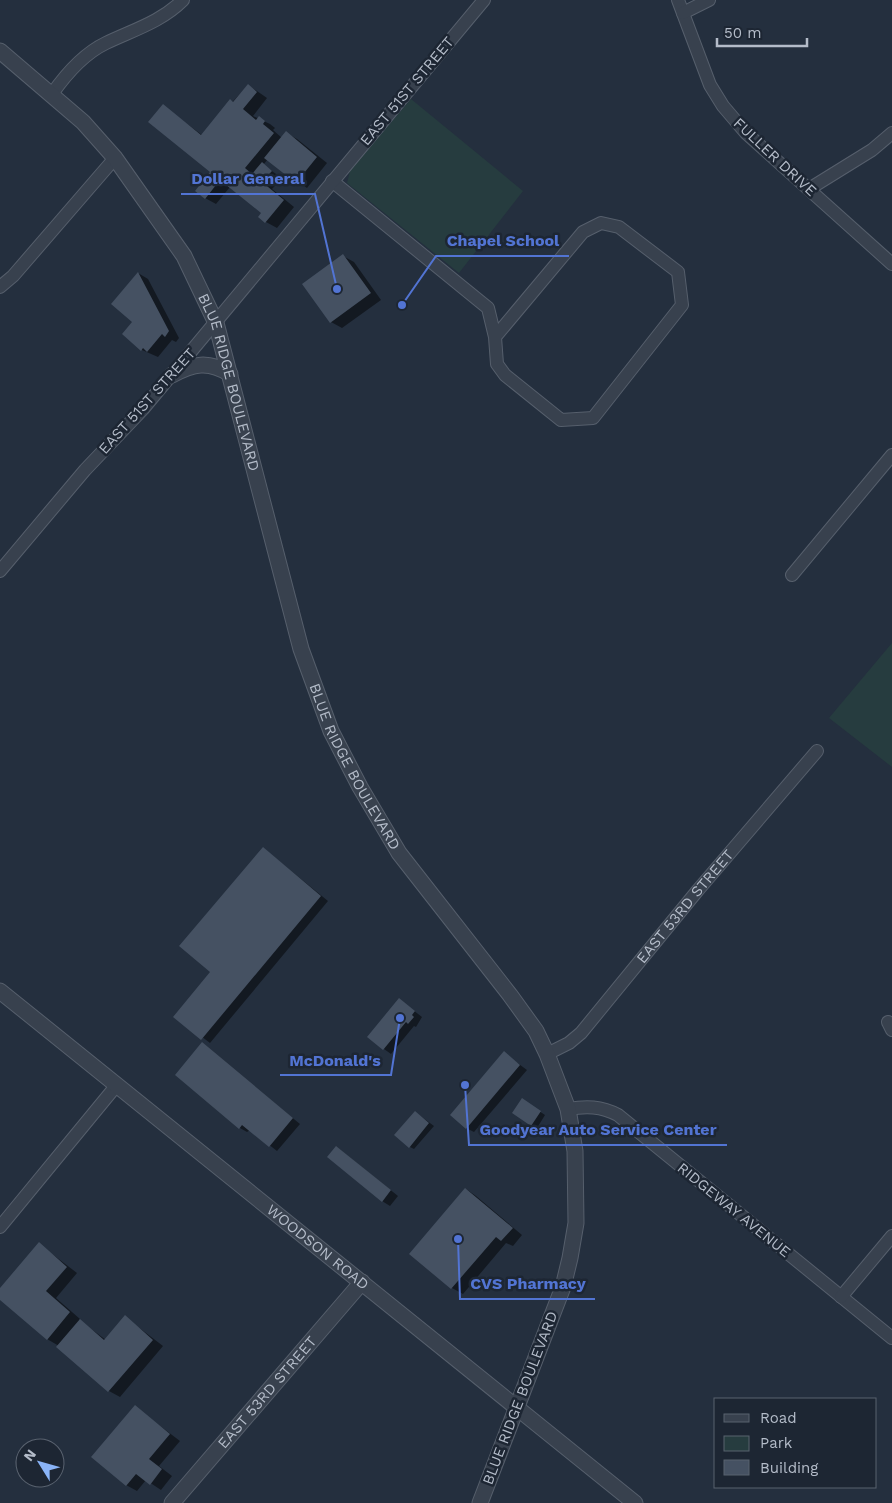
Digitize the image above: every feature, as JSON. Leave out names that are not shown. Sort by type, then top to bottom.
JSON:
[{"type":"street","points":[[52,94],[66,74],[91,52],[105,44],[144,28],[183,0]]},
{"type":"street","name":"EAST 51ST STREET","points":[[0,570],[84,470],[143,409],[172,375],[484,0]]},
{"type":"street","name":"FULLER DRIVE","points":[[678,0],[710,85],[723,106],[746,133],[892,264]]},
{"type":"street","points":[[683,13],[709,0]]},
{"type":"street","name":"BLUE RIDGE BOULEVARD","points":[[0,51],[83,122],[115,158],[184,256],[216,323],[301,649],[331,730],[360,787],[400,853],[536,1031],[568,1109],[575,1151],[576,1188],[576,1223],[570,1258],[563,1288],[480,1503]]},
{"type":"street","points":[[809,189],[872,150],[892,133]]},
{"type":"street","points":[[0,287],[13,276],[115,158]]},
{"type":"street","points":[[332,181],[488,308],[495,337],[497,364],[505,375],[561,420],[593,418],[682,305],[678,272],[619,227],[601,223],[583,232],[495,337]]},
{"type":"street","points":[[172,375],[199,364],[213,366],[230,374]]},
{"type":"street","points":[[792,575],[892,455]]},
{"type":"street","name":"EAST 53RD STREET","points":[[547,1054],[570,1043],[581,1033],[698,890],[817,751]]},
{"type":"street","name":"WOODSON ROAD","points":[[0,991],[635,1503]]},
{"type":"street","points":[[0,1227],[116,1086]]},
{"type":"street","name":"RIDGEWAY AVENUE","points":[[568,1109],[584,1107],[605,1108],[618,1115],[892,1338]]},
{"type":"street","points":[[841,1297],[892,1236]]},
{"type":"street","name":"EAST 53RD STREET","points":[[172,1503],[362,1282]]},
{"type":"green space","points":[[411,99],[523,191],[459,273],[347,183],[350,171]]},
{"type":"green space","points":[[892,643],[892,767],[829,718]]},
{"type":"building","points":[[248,84],[257,92],[243,109],[256,120],[259,116],[265,121],[263,124],[274,133],[245,168],[252,174],[262,162],[272,171],[262,182],[284,200],[265,223],[258,217],[261,213],[220,180],[205,199],[195,191],[210,172],[148,122],[163,104],[201,135],[230,99],[233,102]]},
{"type":"building","points":[[286,131],[317,157],[296,183],[264,158]]},
{"type":"building","points":[[343,254],[371,293],[330,323],[302,284]]},
{"type":"building","points":[[138,272],[169,331],[165,337],[162,334],[147,352],[143,348],[141,351],[122,334],[132,322],[111,304]]},
{"type":"building","points":[[263,847],[321,896],[201,1040],[173,1017],[210,972],[179,946]]},
{"type":"building","points":[[399,998],[415,1011],[412,1015],[414,1017],[408,1024],[406,1022],[383,1050],[367,1037]]},
{"type":"building","points":[[202,1042],[293,1118],[269,1147],[242,1125],[239,1129],[175,1075]]},
{"type":"building","points":[[504,1051],[520,1065],[466,1129],[450,1115]]},
{"type":"building","points":[[522,1098],[541,1111],[531,1126],[512,1113]]},
{"type":"building","points":[[415,1111],[429,1123],[409,1148],[394,1135]]},
{"type":"building","points":[[336,1146],[391,1190],[382,1202],[327,1157]]},
{"type":"building","points":[[465,1188],[513,1228],[501,1241],[496,1237],[451,1289],[409,1254]]},
{"type":"building","points":[[39,1242],[67,1267],[46,1291],[70,1312],[47,1340],[0,1300],[0,1288]]},
{"type":"building","points":[[125,1315],[153,1340],[108,1392],[56,1347],[80,1319],[104,1340]]},
{"type":"building","points":[[135,1405],[170,1434],[149,1459],[162,1469],[150,1485],[136,1474],[126,1486],[91,1457]]},
{"type":"place","name":"Dollar General","points":[[337,289]]},
{"type":"place","name":"Chapel School","points":[[402,305]]},
{"type":"place","name":"McDonald's","points":[[400,1018]]},
{"type":"place","name":"Goodyear Auto Service Center","points":[[465,1085]]},
{"type":"place","name":"CVS Pharmacy","points":[[458,1239]]}]
